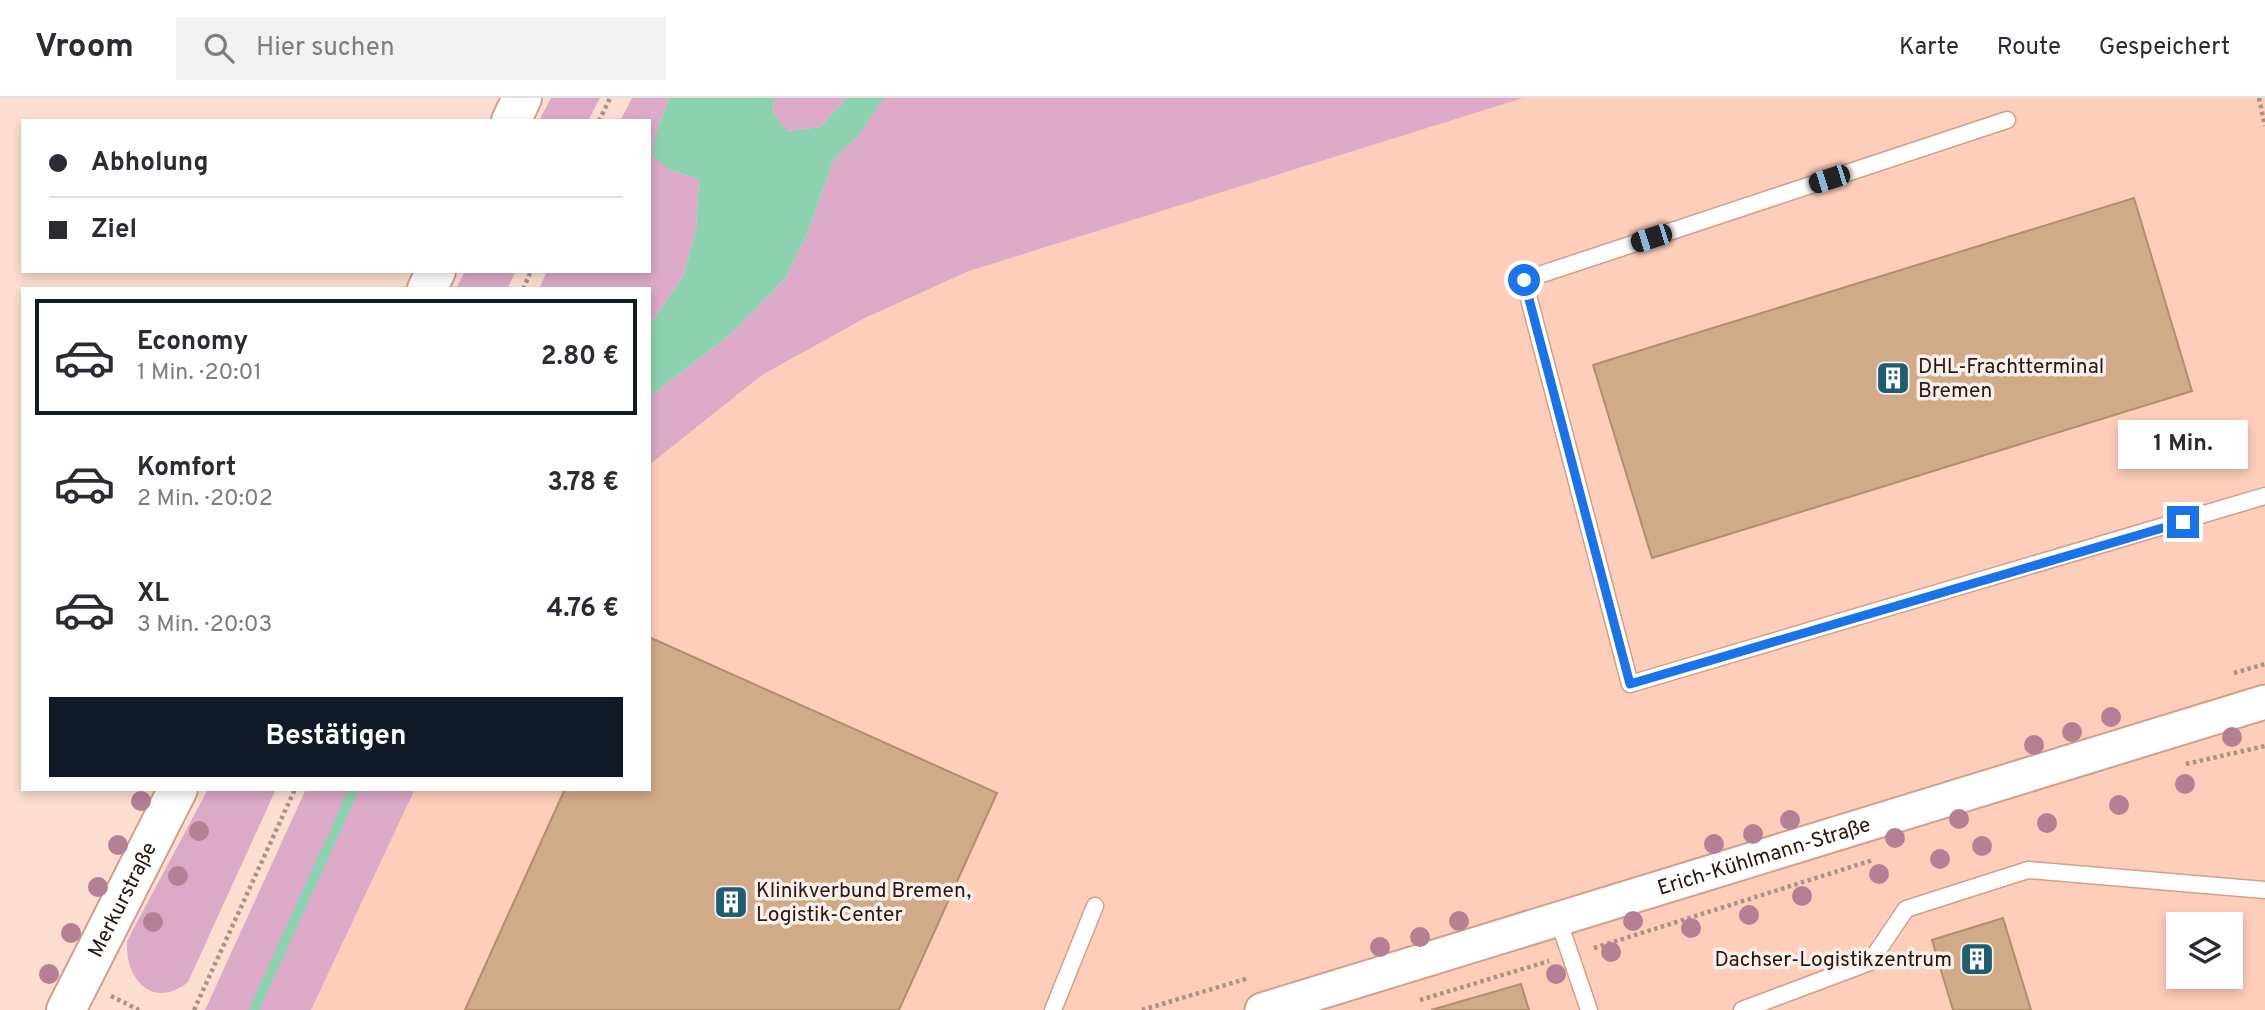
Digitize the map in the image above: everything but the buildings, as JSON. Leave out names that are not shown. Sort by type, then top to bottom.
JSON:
[{"type":"street","points":[[512,119],[522,98]]},
{"type":"street","name":"Erich-Kühlmann-Straße","points":[[1262,1010],[2265,702]]},
{"type":"street","name":"Merkurstraße","points":[[66,1010],[177,791]]},
{"type":"lane","points":[[2007,120],[1524,280],[1630,684],[2265,496]]},
{"type":"lane","points":[[1742,1010],[1870,962],[1906,909],[2028,870],[2265,890]]},
{"type":"lane","points":[[1053,1010],[1096,906]]},
{"type":"lane","points":[[1558,919],[1589,1010]]},
{"type":"path","points":[[600,119],[610,98]]},
{"type":"path","points":[[2259,98],[2265,126]]},
{"type":"path","points":[[2178,766],[2265,746]]},
{"type":"path","points":[[194,1010],[294,791]]},
{"type":"path","points":[[1412,1002],[1884,857]]},
{"type":"shaded area","points":[[551,98],[600,98],[589,119],[540,119]]},
{"type":"shaded area","points":[[632,98],[669,98],[655,136],[669,170],[699,179],[696,229],[684,275],[651,323],[651,287],[540,287],[546,273],[651,273],[651,119],[621,119]]},
{"type":"shaded area","points":[[669,98],[774,98],[773,112],[787,131],[820,127],[847,98],[884,98],[857,137],[834,159],[807,234],[785,279],[731,334],[651,395],[651,323],[684,275],[696,229],[699,179],[669,170],[653,156],[655,136]]},
{"type":"shaded area","points":[[774,98],[847,98],[820,127],[786,131],[773,112]]},
{"type":"shaded area","points":[[883,98],[1523,98],[969,271],[865,318],[762,375],[651,463],[651,395],[731,334],[785,279],[807,234],[834,159],[857,137]]},
{"type":"shaded area","points":[[1523,98],[2265,98],[2265,1010],[311,1010],[414,791],[651,791],[651,463],[762,375],[865,318],[969,271]]},
{"type":"shaded area","points":[[464,273],[515,273],[508,287],[457,287]]},
{"type":"shaded area","points":[[207,791],[275,791],[188,982],[163,993],[144,987],[131,968],[127,941]]},
{"type":"shaded area","points":[[305,791],[414,791],[311,1010],[205,1010]]},
{"type":"waterway","points":[[254,1010],[353,791]]},
{"type":"place","name":"DHL-Frachtterminal Bremen","points":[[1893,378]]},
{"type":"place","name":"Klinikverbund Bremen, Logistik-Center","points":[[731,902]]},
{"type":"place","name":"Dachser-Logistikzentrum","points":[[1977,959]]},
{"type":"route","points":[[1524,280],[1630,684],[2183,522]]}]
